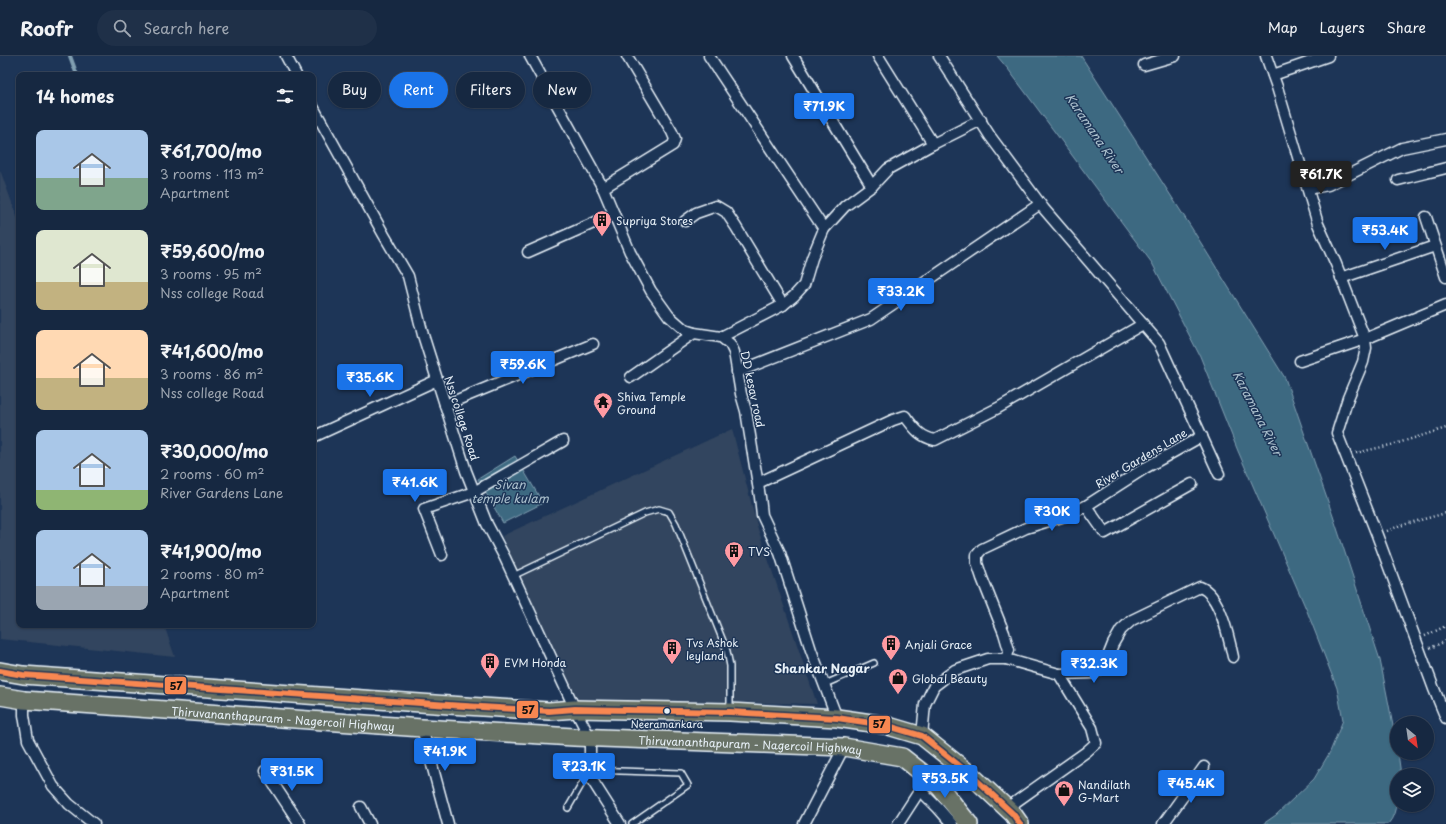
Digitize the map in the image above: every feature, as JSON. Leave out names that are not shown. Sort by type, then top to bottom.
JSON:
[{"type":"main road","points":[[0,671],[23,675],[449,705],[549,711],[575,709],[730,712],[837,718],[884,725],[922,736],[971,775],[1007,808],[1020,824]]},
{"type":"main road","name":"Thiruvananthapuram - Nagercoil Highway","points":[[0,696],[24,700],[422,728],[590,738],[844,747],[902,757],[923,783],[938,785],[969,824]]},
{"type":"street","points":[[286,56],[294,72]]},
{"type":"street","points":[[530,56],[603,188],[630,252],[651,291],[669,316],[685,330],[694,333],[721,337],[783,305],[794,296],[804,285],[812,258],[824,229],[844,206],[872,186],[888,170],[933,144],[981,120]]},
{"type":"street","points":[[603,188],[673,145],[675,139],[627,56]]},
{"type":"street","points":[[709,56],[824,229]]},
{"type":"street","points":[[793,56],[872,186]]},
{"type":"street","points":[[878,56],[933,144]]},
{"type":"street","points":[[939,56],[981,120],[1040,204],[1159,343],[1219,474]]},
{"type":"street","points":[[1144,65],[1175,56]]},
{"type":"street","points":[[1266,56],[1318,224],[1365,339],[1366,348],[1363,362],[1348,398],[1336,433],[1377,535],[1420,653],[1446,718]]},
{"type":"street","points":[[1273,75],[1328,56]]},
{"type":"street","name":"Nss college Road","points":[[316,112],[408,276],[423,335],[474,492],[487,524],[590,738]]},
{"type":"street","points":[[1308,189],[1328,185],[1402,148],[1446,139]]},
{"type":"street","points":[[1398,180],[1446,168]]},
{"type":"street","points":[[737,372],[871,319],[1040,204]]},
{"type":"street","points":[[685,221],[696,214],[716,206],[726,212],[783,305]]},
{"type":"street","points":[[528,252],[614,214]]},
{"type":"street","points":[[1426,217],[1446,277]]},
{"type":"street","points":[[1341,278],[1435,246]]},
{"type":"street","points":[[1300,361],[1365,339],[1446,305]]},
{"type":"street","points":[[758,483],[893,420],[905,416],[918,433],[928,439],[935,440],[998,408],[1143,324]]},
{"type":"street","points":[[631,378],[694,333]]},
{"type":"street","name":"DD kesav road","points":[[721,337],[730,344],[734,352],[741,394],[746,411],[762,515],[780,553],[810,650],[837,718]]},
{"type":"street","points":[[445,405],[593,344]]},
{"type":"street","points":[[316,436],[437,380]]},
{"type":"street","name":"River Gardens Lane","points":[[1006,659],[1009,650],[1004,633],[977,563],[977,555],[982,549],[1026,528],[1068,515],[1086,506],[1145,468],[1202,436]]},
{"type":"street","points":[[442,556],[424,509],[474,492],[563,441]]},
{"type":"street","points":[[1086,506],[1105,533],[1192,484]]},
{"type":"street","points":[[922,736],[925,704],[934,686],[954,670],[988,659],[1006,659],[1059,674],[1094,673],[1105,664],[1112,644],[1121,630],[1132,620],[1200,587],[1204,588],[1210,595],[1221,613],[1228,631],[1233,657]]},
{"type":"street","points":[[1007,808],[1086,752],[1096,743],[1092,728],[1059,674]]},
{"type":"street","points":[[24,700],[24,715],[28,740],[53,786],[70,804],[94,824]]},
{"type":"street","points":[[422,728],[448,824]]},
{"type":"street","points":[[590,738],[590,770],[592,780],[620,824]]},
{"type":"street","points":[[804,824],[844,747]]},
{"type":"street","points":[[1162,824],[1204,768]]},
{"type":"street","points":[[265,771],[300,824]]},
{"type":"street","points":[[898,824],[923,783],[938,808],[952,824]]},
{"type":"street","points":[[361,807],[370,824]]},
{"type":"lane","points":[[513,576],[645,514],[659,509],[669,512],[676,524],[727,651],[730,666],[730,712]]},
{"type":"lane","points":[[824,684],[874,663]]},
{"type":"lane","points":[[568,808],[590,770],[681,773],[688,785],[632,824]]},
{"type":"path","points":[[1344,455],[1395,444],[1446,428]]},
{"type":"path","points":[[1377,535],[1399,526],[1446,513]]},
{"type":"path","points":[[1416,640],[1446,626]]},
{"type":"path","points":[[1420,653],[1446,641]]},
{"type":"shaded area","points":[[0,170],[16,214],[16,628],[165,628],[175,657],[0,639]]},
{"type":"shaded area","points":[[732,429],[758,529],[817,704],[578,699],[502,536]]},
{"type":"water","name":"Karamana River","points":[[997,56],[1081,56],[1191,227],[1285,378],[1333,516],[1380,660],[1391,716],[1390,760],[1399,760],[1400,768],[1390,768],[1390,812],[1395,812],[1388,824],[1263,824],[1276,815],[1314,779],[1330,752],[1343,720],[1337,688],[1307,611],[1238,451],[1200,356],[1152,263]]},
{"type":"water","name":"Sivan temple kulam","points":[[515,456],[543,503],[503,523],[478,479]]},
{"type":"waterway","points":[[70,56],[76,72]]},
{"type":"transit line","name":"57","points":[[0,671],[23,675],[449,705],[549,711],[575,709],[730,712],[837,718],[885,725],[922,736],[971,775],[1013,814],[1020,824]]},
{"type":"place","name":"Supriya Stores","points":[[602,237]]},
{"type":"place","name":"Shiva Temple Ground","points":[[603,419]]},
{"type":"place","name":"TVS","points":[[734,568]]},
{"type":"place","name":"Anjali Grace","points":[[891,661]]},
{"type":"place","name":"Tvs Ashok leyland","points":[[672,665]]},
{"type":"place","name":"EVM Honda","points":[[490,679]]},
{"type":"place","name":"Global Beauty","points":[[898,695]]},
{"type":"place","name":"Neeramankara","points":[[667,711]]},
{"type":"place","name":"Nandilath G-Mart","points":[[1064,807]]},
{"type":"district","name":"Shankar Nagar","points":[[822,668]]}]
